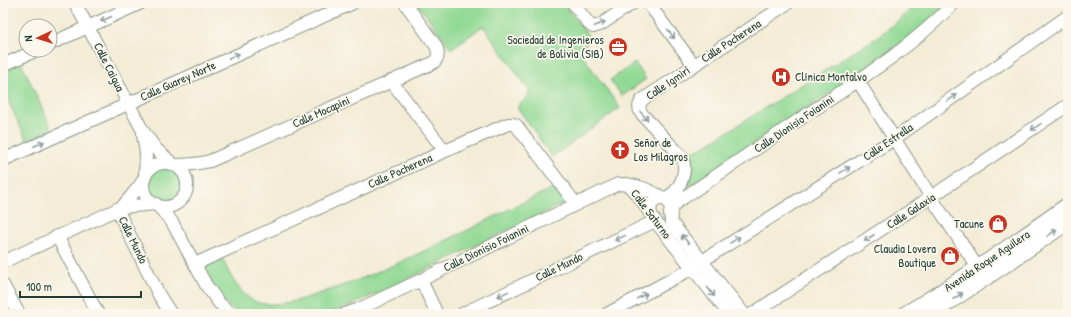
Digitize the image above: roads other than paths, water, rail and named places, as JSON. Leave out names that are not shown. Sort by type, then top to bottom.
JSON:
[{"type":"main road","name":"Avenida Roque Aguilera","points":[[905,314],[978,268],[1068,205]]},
{"type":"main road","name":"Avenida Roque Aguilera","points":[[931,314],[1068,222]]},
{"type":"main road","points":[[996,271],[1025,244],[1026,240],[1024,236]]},
{"type":"street","name":"Calle Caigua","points":[[75,3],[142,130],[156,148],[174,164]]},
{"type":"street","points":[[58,40],[141,3]]},
{"type":"street","name":"Calle Guarey Norte","points":[[3,160],[353,3]]},
{"type":"street","name":"Calle Mocapini","points":[[185,194],[192,178],[200,169],[210,162],[437,60],[438,52],[436,46],[405,3]]},
{"type":"street","points":[[573,3],[588,24],[593,27],[600,25],[633,3]]},
{"type":"street","name":"Calle Igmirí","points":[[648,3],[694,65],[642,100],[639,107],[641,113],[682,157],[685,167],[683,177],[677,188]]},
{"type":"street","name":"Calle Pocherena","points":[[694,65],[788,3]]},
{"type":"street","name":"Calle Dionisio Foianini","points":[[670,214],[672,208],[677,202],[898,53],[936,22],[954,3]]},
{"type":"street","name":"Calle Estrella","points":[[607,314],[697,264],[894,139],[1068,16]]},
{"type":"street","points":[[3,65],[19,58]]},
{"type":"street","points":[[391,81],[445,151]]},
{"type":"street","points":[[858,81],[931,197],[978,268]]},
{"type":"street","name":"Calle Galaxia","points":[[752,314],[1068,105]]},
{"type":"street","name":"Calle Pocherena","points":[[195,264],[508,124],[516,125],[576,204]]},
{"type":"street","name":"Calle Caigua","points":[[142,130],[146,154],[144,178]]},
{"type":"street","name":"Calle Mocapini","points":[[174,164],[187,165],[210,162]]},
{"type":"street","points":[[120,208],[130,198],[153,166],[160,163],[174,164],[181,169],[187,182],[185,194],[175,214],[177,231]]},
{"type":"street","points":[[144,178],[146,194],[150,200],[166,213],[206,285],[219,303],[232,314]]},
{"type":"street","name":"Calle Dionisio Foianini","points":[[345,314],[357,310],[421,280],[618,184],[627,184]]},
{"type":"street","name":"Calle Saturno","points":[[627,184],[636,185],[647,189],[664,198],[669,204],[671,222],[729,314]]},
{"type":"street","name":"Calle Saturno","points":[[627,184],[640,198],[653,217],[744,314]]},
{"type":"street","points":[[653,217],[651,206],[653,202],[672,194],[677,188],[689,195]]},
{"type":"street","points":[[4,258],[120,208],[157,205],[165,207],[171,206],[177,203],[185,194]]},
{"type":"street","name":"Calle Dionisio Foianini","points":[[664,198],[680,198],[689,195]]},
{"type":"street","name":"Calle Mundo","points":[[120,208],[159,295],[171,314]]},
{"type":"street","name":"Calle Mundo","points":[[462,314],[653,217]]},
{"type":"street","points":[[58,236],[98,314]]},
{"type":"street","points":[[421,280],[437,314]]},
{"type":"street","points":[[3,284],[19,314]]},
{"type":"street","points":[[921,314],[935,296]]},
{"type":"place","name":"Sociedad de Ingenieros de Bolivia (SIB)","points":[[618,47]]},
{"type":"place","name":"Clínica Montalvo","points":[[781,77]]},
{"type":"place","name":"Señor de Los Milagros","points":[[620,150]]},
{"type":"place","name":"Tacune","points":[[998,224]]},
{"type":"place","name":"Claudia Lovera Boutique","points":[[950,256]]}]
